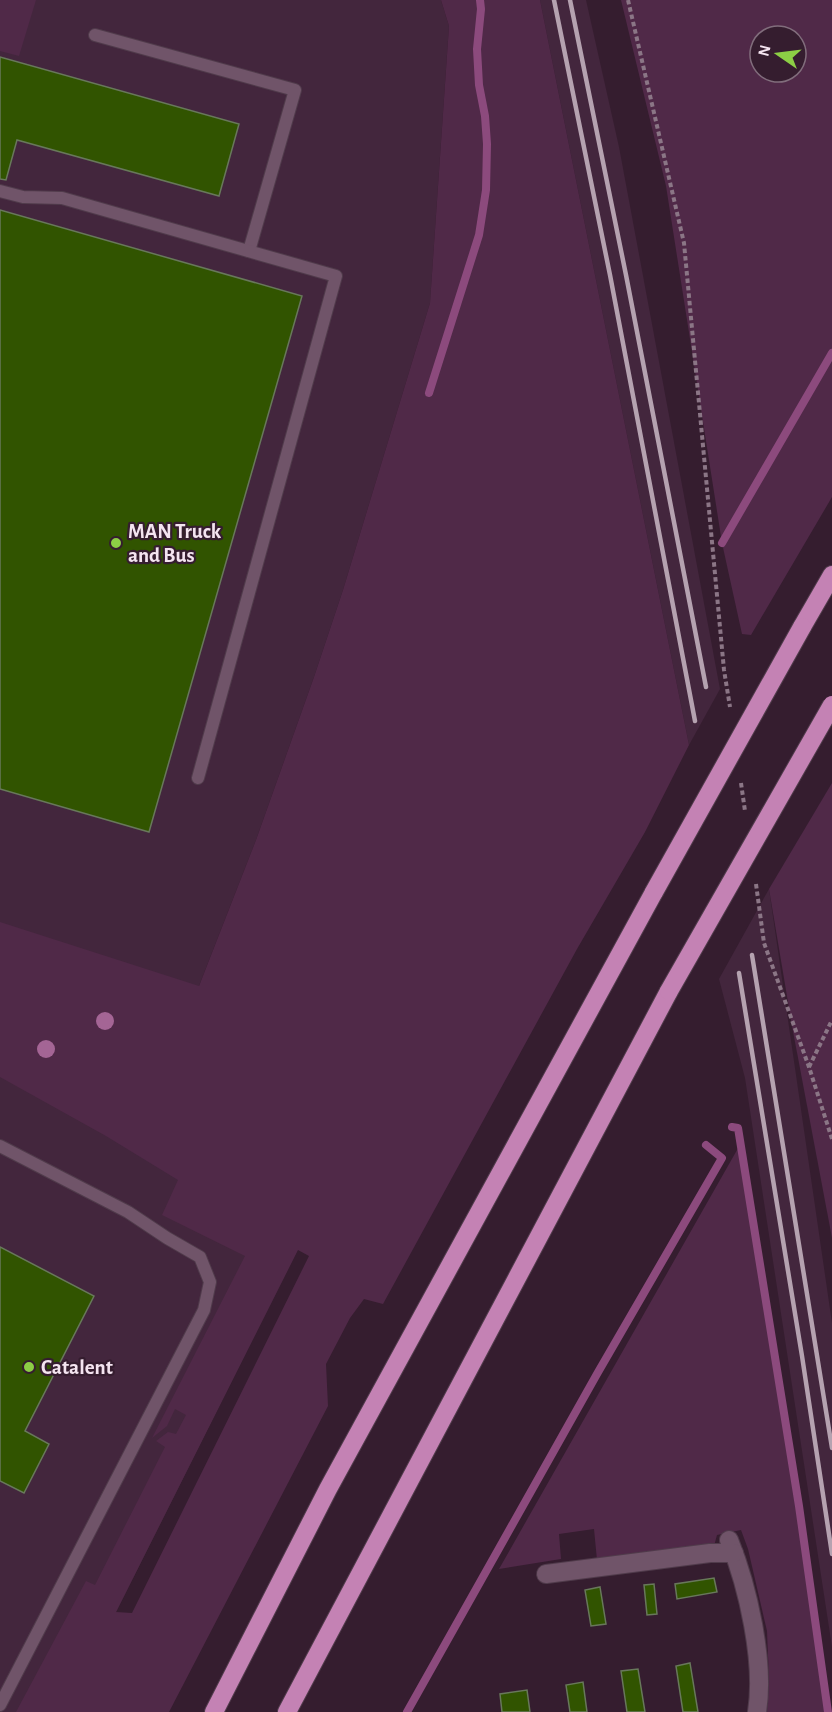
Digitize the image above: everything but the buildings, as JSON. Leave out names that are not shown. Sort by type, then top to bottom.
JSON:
[{"type":"highway","points":[[214,1712],[328,1489],[654,892],[832,575]]},
{"type":"highway","points":[[288,1712],[669,991],[832,705]]},
{"type":"street","points":[[546,1574],[691,1556],[732,1546],[748,1599],[753,1628],[759,1674],[757,1712]]},
{"type":"lane","points":[[95,36],[295,90],[249,251]]},
{"type":"lane","points":[[0,191],[23,197],[62,198],[336,276],[198,778]]},
{"type":"lane","points":[[0,1146],[128,1212],[200,1257],[210,1282],[204,1310],[0,1705]]},
{"type":"path","points":[[628,0],[684,243],[724,670],[731,718]]},
{"type":"path","points":[[740,777],[745,813]]},
{"type":"path","points":[[756,884],[764,943],[809,1067],[832,1139]]},
{"type":"path","points":[[809,1067],[832,1020]]},
{"type":"shaded area","points":[[0,0],[441,0],[449,26],[430,303],[343,590],[314,677],[256,840],[172,1055],[293,1259],[66,1712],[0,1712]]},
{"type":"shaded area","points":[[0,0],[36,0],[19,56],[0,51]]},
{"type":"shaded area","points":[[441,0],[540,0],[689,745],[645,832],[577,949],[383,1304],[364,1299],[350,1318],[326,1364],[328,1406],[169,1712],[16,1712],[86,1581],[95,1585],[165,1447],[156,1441],[168,1432],[176,1434],[186,1415],[175,1409],[167,1426],[152,1438],[245,1256],[162,1215],[178,1180],[106,1136],[0,1077],[0,922],[199,986],[256,840],[314,677],[343,590],[430,303],[449,26]],"holes":[[[298,1250],[309,1256],[132,1613],[116,1612]]]},
{"type":"shaded area","points":[[540,0],[586,0],[619,147],[720,689],[689,745]]},
{"type":"shaded area","points":[[621,0],[832,0],[832,497],[751,635],[742,634],[722,543],[666,186]]},
{"type":"shaded area","points":[[832,783],[832,1238],[769,889]]},
{"type":"shaded area","points":[[769,889],[832,1323],[832,1647],[745,1078],[719,979]]},
{"type":"shaded area","points":[[741,1143],[799,1506],[828,1712],[767,1712],[769,1680],[767,1631],[748,1549],[741,1530],[717,1535],[714,1546],[597,1560],[594,1529],[559,1534],[561,1559],[499,1569]]},
{"type":"waterway","points":[[429,393],[479,235],[486,190],[487,144],[477,49],[480,0]]},
{"type":"waterway","points":[[722,543],[832,353]]},
{"type":"waterway","points":[[732,1127],[738,1128],[799,1506],[828,1712]]},
{"type":"waterway","points":[[407,1712],[597,1374],[722,1158],[706,1145]]},
{"type":"railway","points":[[554,0],[610,275],[695,721]]},
{"type":"railway","points":[[570,0],[706,687]]},
{"type":"railway","points":[[752,955],[832,1448]]},
{"type":"railway","points":[[739,973],[832,1554]]},
{"type":"place","name":"MAN Truck and Bus","points":[[116,543]]},
{"type":"place","name":"Catalent","points":[[29,1367]]}]
